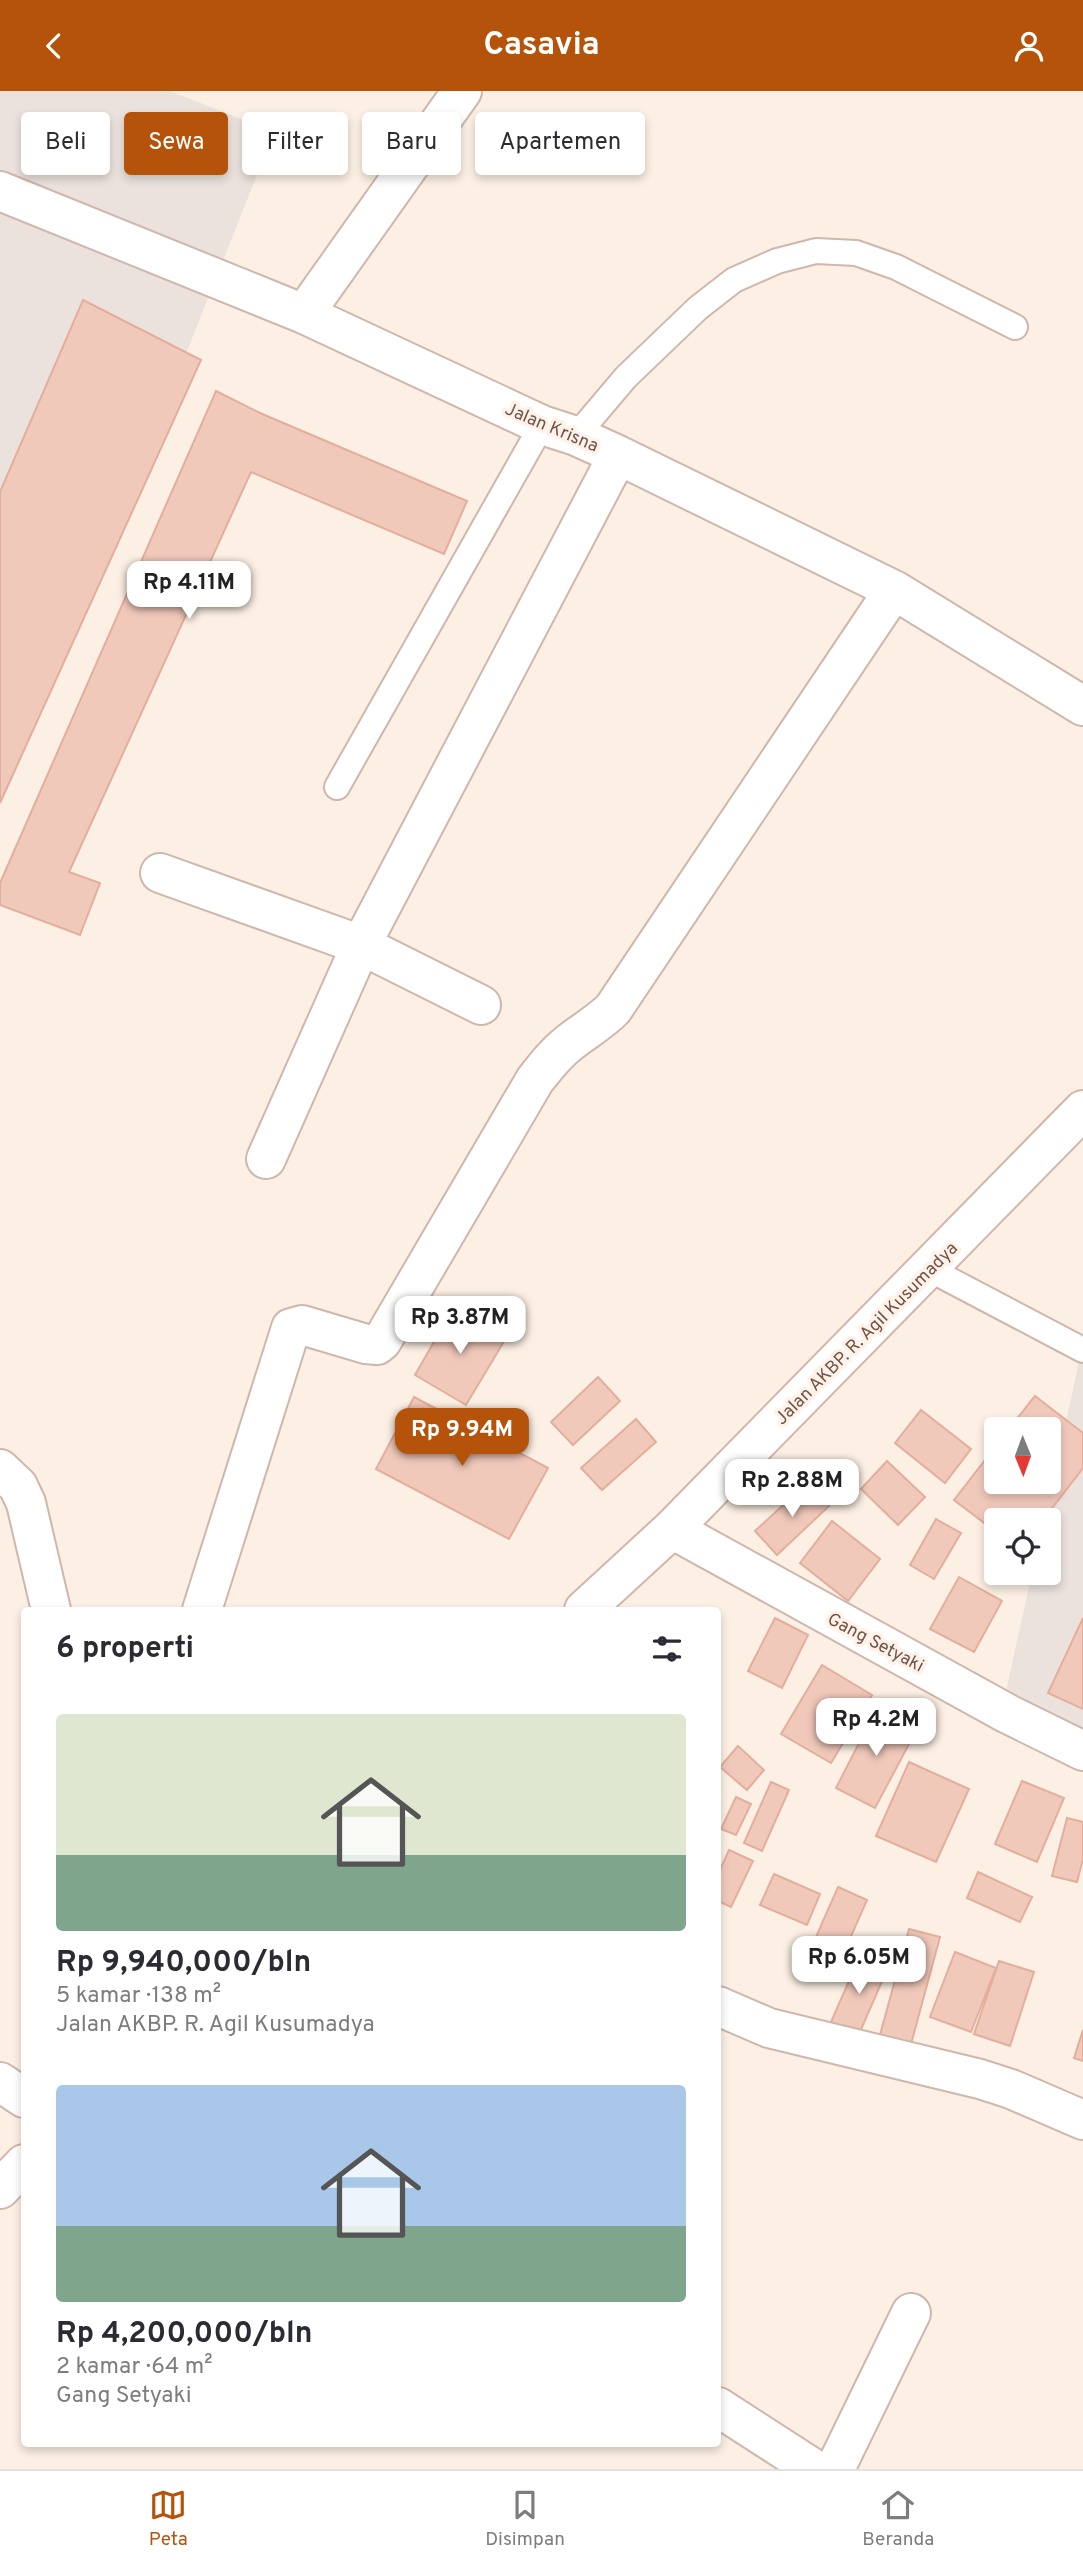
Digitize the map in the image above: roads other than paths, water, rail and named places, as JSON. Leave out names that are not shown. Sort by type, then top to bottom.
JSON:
[{"type":"street","points":[[304,314],[462,91]]},
{"type":"street","name":"Jalan Krisna","points":[[0,191],[304,314],[618,456],[894,590],[1083,706]]},
{"type":"street","points":[[266,1159],[361,944],[618,456]]},
{"type":"street","points":[[203,1607],[291,1328],[302,1325],[366,1344],[376,1345],[382,1341],[535,1080],[552,1058],[599,1023],[613,1009],[894,590]]},
{"type":"street","points":[[160,873],[361,944],[481,1005]]},
{"type":"street","name":"Jalan AKBP. R. Agil Kusumadya","points":[[587,1607],[672,1529],[1083,1110]]},
{"type":"street","points":[[0,1469],[19,1486],[26,1503],[50,1607]]},
{"type":"street","name":"Gang Setyaki","points":[[672,1529],[1008,1714],[1083,1751]]},
{"type":"street","points":[[721,2007],[769,2028],[990,2083],[1083,2120]]},
{"type":"street","points":[[0,2082],[21,2096]]},
{"type":"street","points":[[0,2189],[21,2167]]},
{"type":"street","points":[[835,2469],[911,2313]]},
{"type":"street","points":[[721,2409],[814,2469]]},
{"type":"lane","points":[[337,787],[559,431],[626,377],[698,308],[734,280],[777,261],[816,251],[856,253],[896,267],[1016,327]]},
{"type":"lane","points":[[929,1269],[1083,1350]]}]
